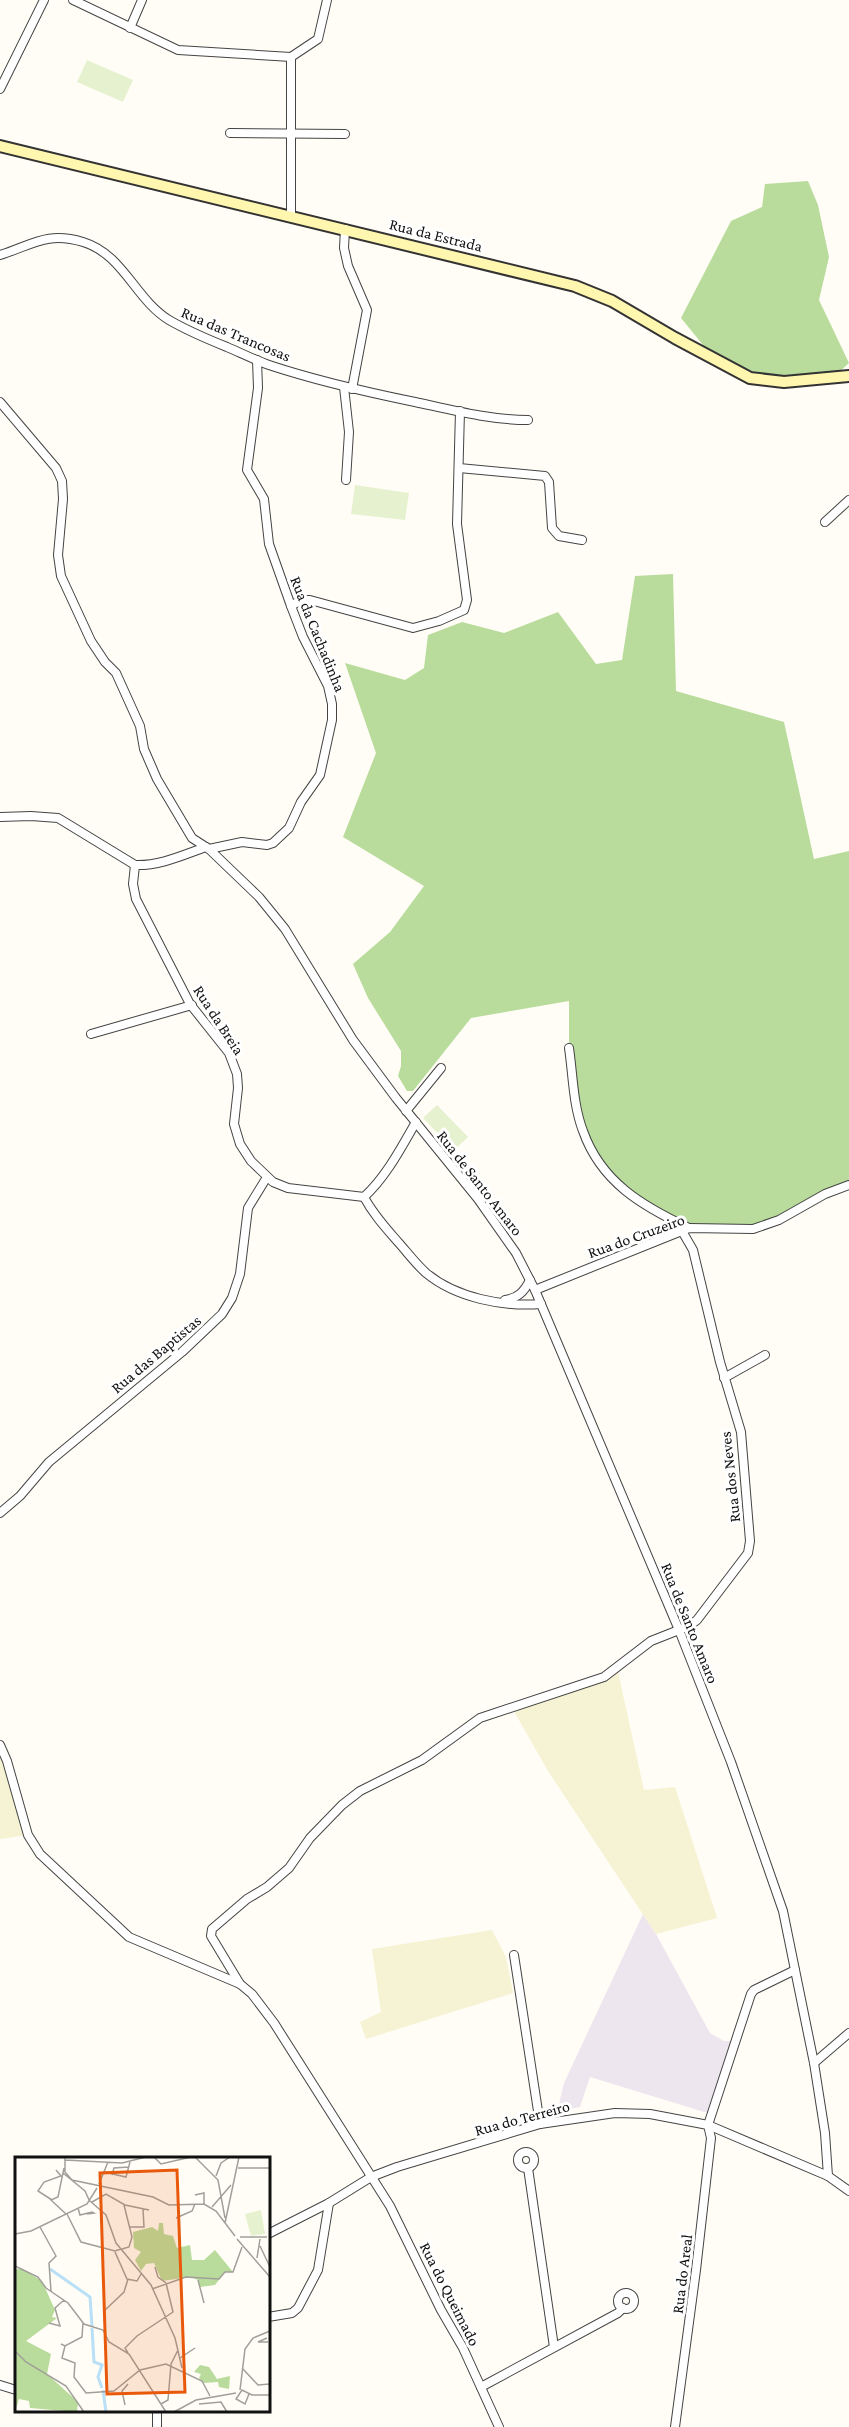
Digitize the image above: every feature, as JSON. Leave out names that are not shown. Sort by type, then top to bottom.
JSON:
[{"type":"main road","name":"Rua da Estrada","points":[[0,146],[575,286],[596,294],[750,378],[784,382],[849,376]]},
{"type":"street","points":[[0,89],[44,0]]},
{"type":"street","points":[[73,0],[178,50],[291,57],[318,39],[327,0]]},
{"type":"street","points":[[130,28],[142,0]]},
{"type":"street","points":[[291,57],[291,216]]},
{"type":"street","points":[[230,133],[345,134]]},
{"type":"street","points":[[345,229],[344,248],[348,266],[367,310],[348,388],[349,432],[346,480]]},
{"type":"street","name":"Rua das Trancosas","points":[[0,255],[49,237],[65,237],[99,248],[111,257],[150,305],[163,316],[186,330],[257,360],[348,388],[460,411],[528,420]]},
{"type":"street","name":"Rua da Cachadinha","points":[[135,865],[148,866],[207,848],[242,842],[273,843],[289,828],[301,802],[320,775],[332,720],[332,704],[328,686],[303,637],[291,606],[268,544],[264,499],[247,470],[258,388],[257,360]]},
{"type":"street","name":"Rua de Santo Amaro","points":[[0,402],[56,468],[62,481],[63,499],[58,555],[61,576],[91,641],[105,662],[116,673],[140,726],[144,749],[158,779],[192,838],[207,848],[259,897],[285,929],[310,966],[353,1040],[406,1111],[484,1207],[516,1253],[535,1290],[679,1630],[758,1834],[783,1911],[814,2063],[825,2133],[828,2176]]},
{"type":"street","points":[[291,606],[300,600],[310,600],[413,628],[439,621],[464,610],[467,600],[457,524],[460,411]]},
{"type":"street","points":[[459,468],[545,476],[549,482],[552,528],[559,536],[582,540]]},
{"type":"street","points":[[825,522],[849,500]]},
{"type":"street","points":[[0,817],[57,818],[135,865]]},
{"type":"street","name":"Rua da Breia","points":[[135,865],[136,899],[192,1005],[229,1053],[237,1074],[238,1088],[234,1124],[240,1144],[251,1161],[267,1178],[288,1188],[364,1197]]},
{"type":"street","points":[[91,1034],[192,1005]]},
{"type":"street","points":[[569,1048],[582,1130],[597,1160],[618,1185],[644,1206],[685,1229]]},
{"type":"street","points":[[406,1111],[441,1068]]},
{"type":"street","points":[[416,1122],[394,1157],[364,1197],[374,1215],[426,1273],[465,1295],[525,1306],[541,1304]]},
{"type":"street","name":"Rua das Baptistas","points":[[0,1513],[20,1496],[49,1462],[182,1352],[222,1314],[232,1298],[240,1274],[248,1208],[267,1178]]},
{"type":"street","name":"Rua do Cruzeiro","points":[[535,1290],[685,1229],[753,1229],[779,1220],[825,1194],[849,1185]]},
{"type":"street","name":"Rua dos Neves","points":[[240,1984],[211,1936],[212,1929],[289,1868],[310,1838],[342,1805],[360,1791],[422,1760],[456,1732],[480,1718],[604,1677],[651,1641],[697,1620],[748,1553],[750,1541],[741,1432],[724,1378],[693,1250],[685,1229]]},
{"type":"street","points":[[495,1301],[517,1297],[524,1291],[530,1280]]},
{"type":"street","points":[[724,1378],[765,1355]]},
{"type":"street","points":[[0,1745],[7,1761],[28,1835],[40,1854],[129,1937],[240,1984]]},
{"type":"street","points":[[514,1955],[540,2124]]},
{"type":"street","points":[[708,2125],[751,1994],[754,1990],[795,1970]]},
{"type":"street","name":"Rua do Queimado","points":[[240,1984],[252,1994],[274,2023],[390,2206],[499,2427]]},
{"type":"street","points":[[814,2063],[849,2033]]},
{"type":"street","name":"Rua do Terreiro","points":[[270,2233],[328,2203],[371,2177],[540,2124],[580,2116],[615,2113],[650,2114],[708,2125],[828,2176],[849,2191]]},
{"type":"street","name":"Rua do Areal","points":[[675,2427],[702,2222],[711,2138],[708,2125]]},
{"type":"street","points":[[528,2168],[554,2347]]},
{"type":"street","points":[[270,2317],[292,2313],[298,2308],[318,2270],[328,2203]]},
{"type":"street","points":[[481,2387],[618,2313],[623,2308]]},
{"type":"street","points":[[0,2385],[15,2390]]},
{"type":"shaded area","points":[[618,1672],[644,1790],[675,1787],[717,1918],[656,1934],[548,1771],[511,1706]]},
{"type":"shaded area","points":[[0,1745],[28,1835],[0,1839]]},
{"type":"shaded area","points":[[643,1914],[710,2033],[724,2041],[735,2041],[713,2112],[704,2112],[590,2077],[580,2107],[557,2112],[564,2083]]},
{"type":"shaded area","points":[[492,1930],[506,1957],[513,1993],[366,2039],[360,2022],[381,2012],[372,1949]]},
{"type":"green space","points":[[87,60],[133,80],[123,102],[77,82]]},
{"type":"green space","points":[[808,181],[818,205],[829,257],[819,300],[849,363],[835,376],[779,381],[712,356],[681,318],[731,221],[762,207],[765,184]]},
{"type":"green space","points":[[355,485],[409,493],[405,520],[351,514]]},
{"type":"green space","points":[[673,574],[676,691],[784,722],[814,859],[849,851],[849,1185],[753,1229],[689,1228],[618,1185],[582,1130],[569,1048],[569,1001],[471,1018],[413,1091],[407,1091],[398,1076],[401,1051],[368,998],[353,964],[390,932],[424,886],[343,837],[376,753],[345,663],[405,680],[424,668],[428,635],[462,622],[504,633],[558,612],[596,664],[622,660],[635,576]]},
{"type":"green space","points":[[437,1105],[468,1137],[454,1150],[423,1118]]}]
